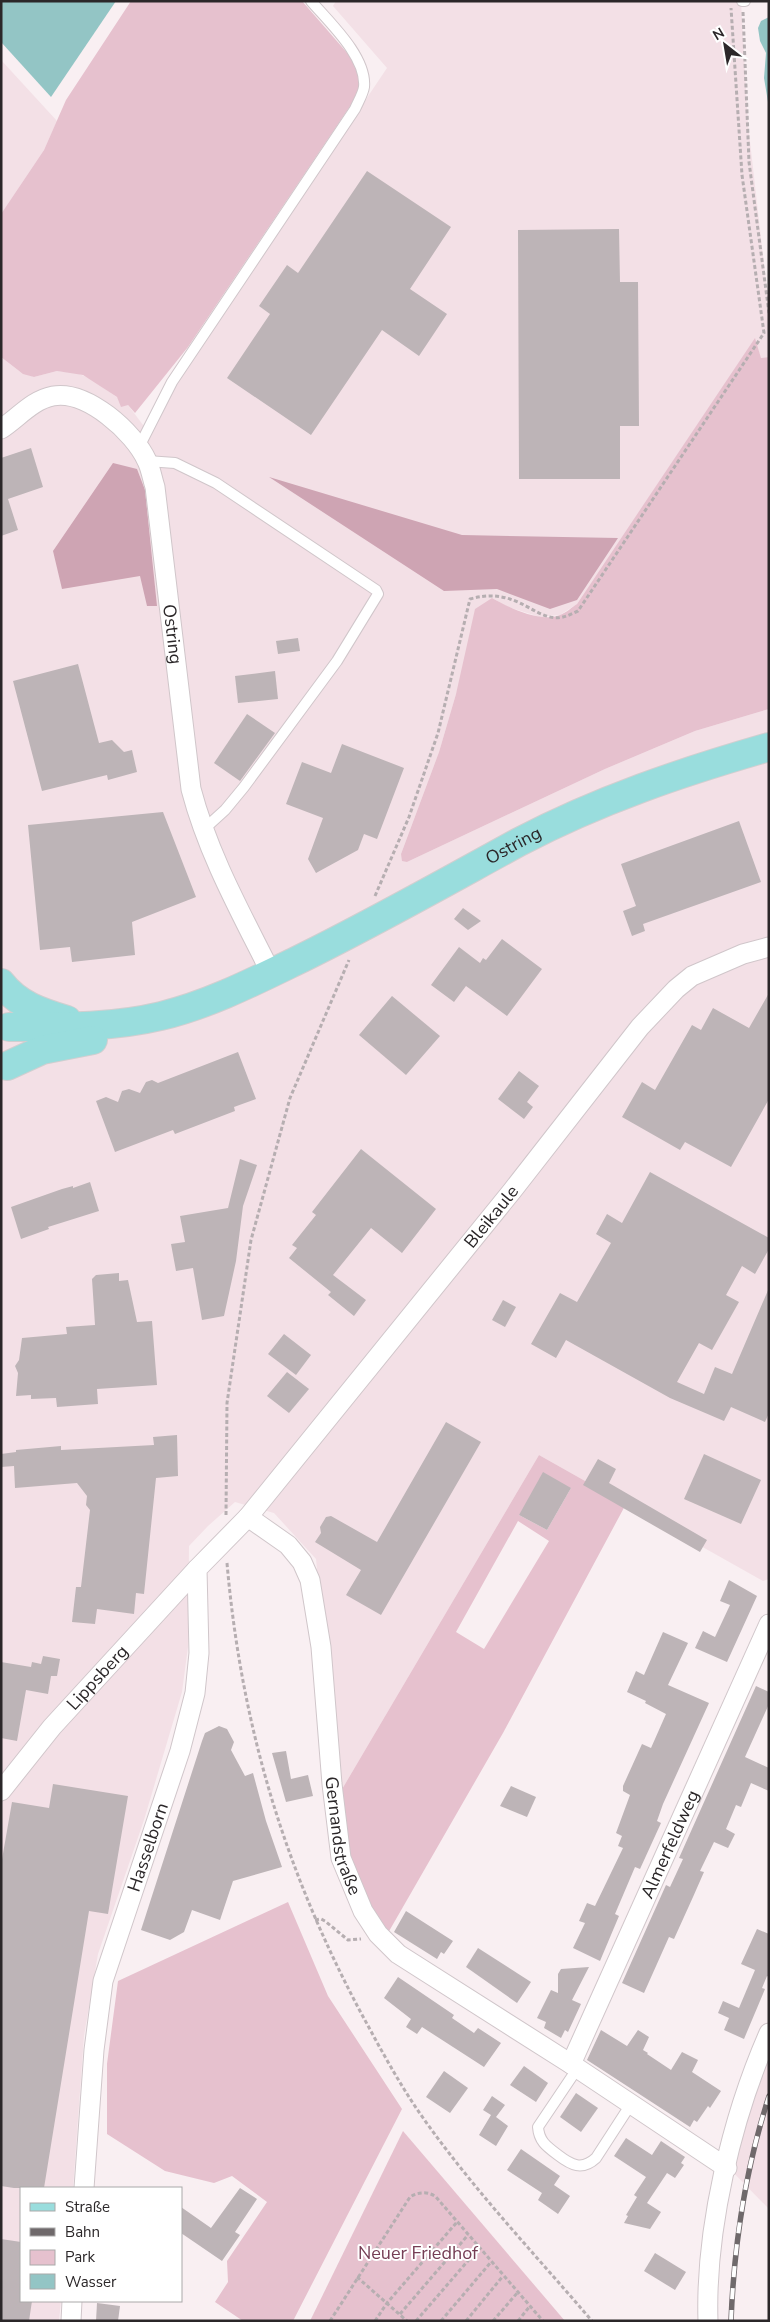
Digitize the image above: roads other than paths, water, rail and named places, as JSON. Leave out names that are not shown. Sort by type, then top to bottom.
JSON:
[{"type":"main road","name":"Ostring","points":[[160,1016],[222,996],[271,973],[362,929],[522,841],[591,808],[683,772],[769,747]]},
{"type":"main road","points":[[1,983],[26,1005],[46,1014],[87,1026]]},
{"type":"main road","points":[[4,1069],[10,1059],[13,1043],[5,1022],[87,1026],[160,1016]]},
{"type":"main road","points":[[4,1069],[42,1050],[125,1034],[160,1016]]},
{"type":"street","name":"Ostring","points":[[1,429],[37,402],[54,395],[74,397],[89,404],[123,427],[143,454],[156,496],[187,772],[203,830],[271,973]]},
{"type":"street","name":"Bleikaule","points":[[245,1521],[512,1191],[640,1027],[676,989],[692,976],[743,954],[769,947]]},
{"type":"street","points":[[197,1569],[245,1521]]},
{"type":"street","name":"Gernandstraße","points":[[245,1521],[288,1545],[302,1562],[310,1580],[321,1647],[332,1784],[341,1858],[363,1911],[378,1934],[398,1954],[574,2066],[727,2168]]},
{"type":"street","name":"Lippsberg","points":[[1,1791],[52,1727],[197,1569]]},
{"type":"street","name":"Hasselborn","points":[[84,2187],[94,2050],[104,1981],[180,1751],[195,1692],[199,1653],[197,1569]]},
{"type":"street","name":"Almerfeldweg","points":[[574,2066],[769,1624]]},
{"type":"street","points":[[708,2321],[707,2296],[712,2240],[727,2168],[740,2112],[769,2033]]},
{"type":"street","points":[[71,2321],[72,2302]]},
{"type":"lane","points":[[203,830],[225,810],[249,780],[337,661],[378,594],[376,590],[216,483],[175,463],[143,454],[172,382],[355,109],[364,87],[360,65],[344,40],[311,1]]},
{"type":"lane","points":[[574,2066],[538,2127],[539,2136],[543,2144],[571,2165],[589,2164],[596,2158],[631,2104]]},
{"type":"water","points":[[1,1],[116,1],[51,97],[1,42]]},
{"type":"water","points":[[769,17],[769,108],[764,78],[766,53],[760,41],[758,28],[761,21]]},
{"type":"railway","points":[[731,2321],[742,2207],[753,2152],[769,2096]]},
{"type":"park label","name":"Neuer Friedhof","points":[[418,2253]]}]
